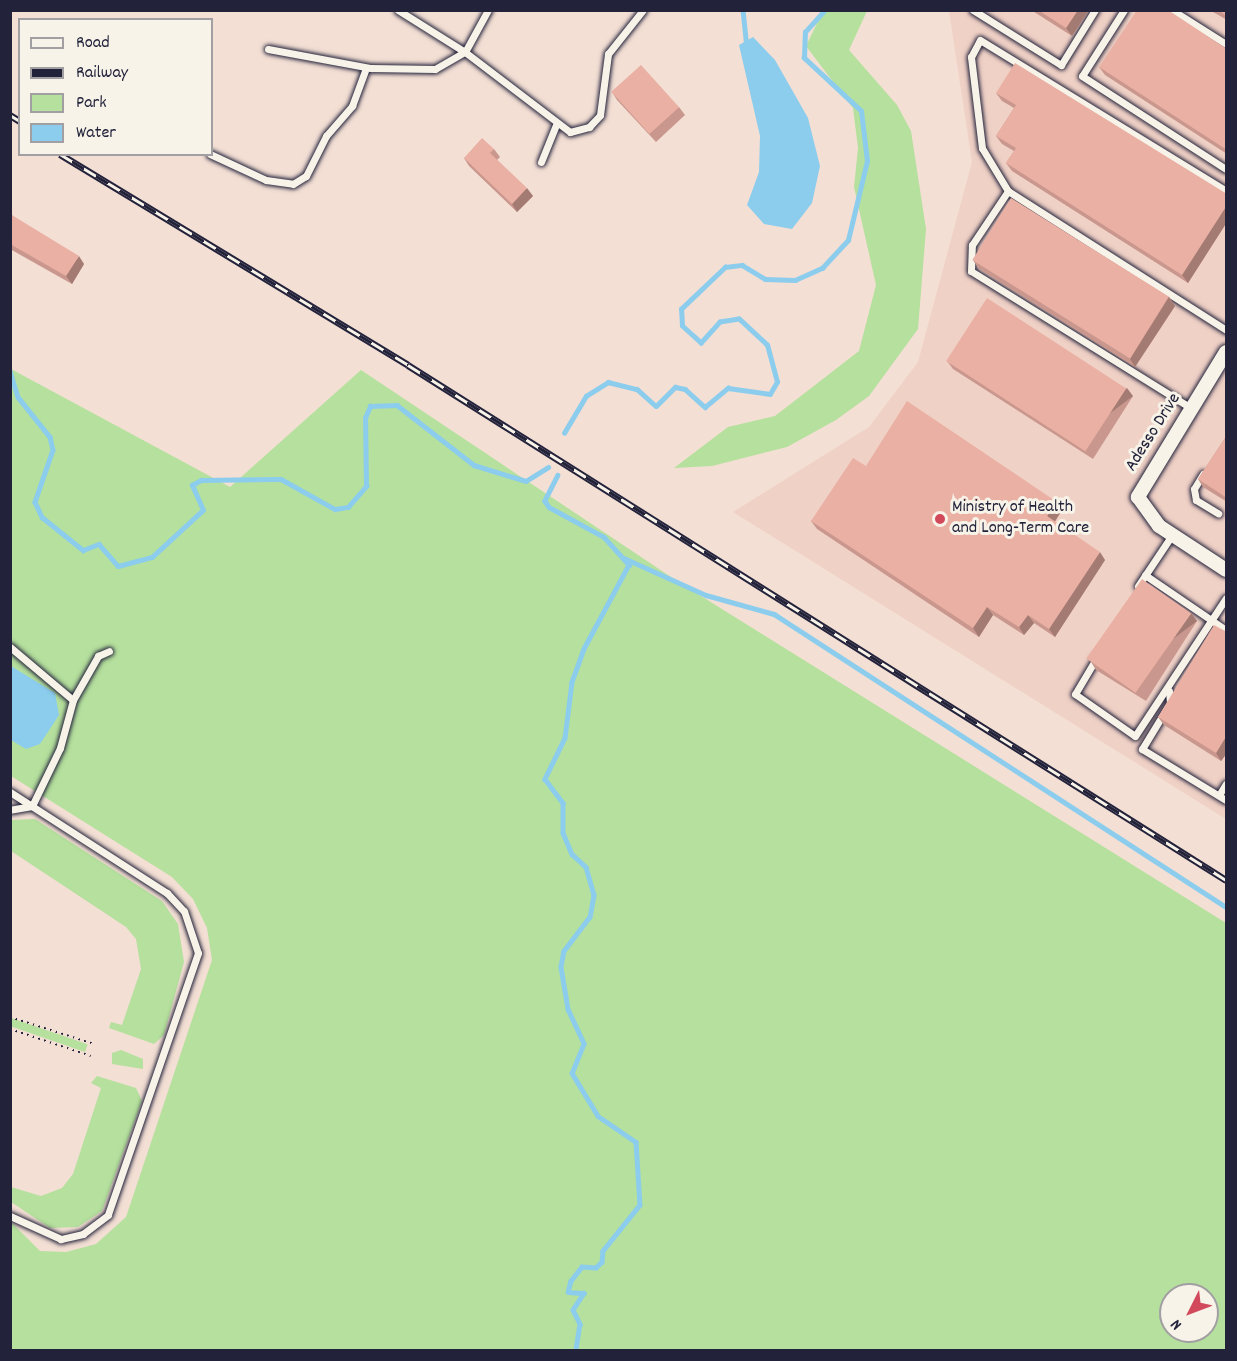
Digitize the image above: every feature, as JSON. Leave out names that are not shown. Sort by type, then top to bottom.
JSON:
[{"type":"street","name":"Adesso Drive","points":[[1227,352],[1138,497],[1150,519],[1227,570]]},
{"type":"lane","points":[[398,10],[465,52],[556,125],[570,132],[590,127],[600,115],[608,54],[643,10]]},
{"type":"lane","points":[[268,49],[366,68],[435,69],[465,52],[488,10]]},
{"type":"lane","points":[[973,10],[1061,65],[1095,10]]},
{"type":"lane","points":[[1124,10],[1082,76],[1227,169]]},
{"type":"lane","points":[[1172,10],[1227,45]]},
{"type":"lane","points":[[1227,191],[980,40],[971,57],[982,148],[1008,191],[1227,330]]},
{"type":"lane","points":[[213,155],[266,180],[299,180],[352,106],[366,68]]},
{"type":"lane","points":[[541,162],[556,125]]},
{"type":"lane","points":[[1008,191],[972,245],[971,271],[1191,408]]},
{"type":"lane","points":[[1210,463],[1194,489],[1196,500],[1218,513]]},
{"type":"lane","points":[[1134,594],[1144,575],[1172,535]]},
{"type":"lane","points":[[1144,575],[1227,630]]},
{"type":"lane","points":[[1100,651],[1075,694],[1135,736],[1158,698],[1169,691],[1227,598]]},
{"type":"lane","points":[[10,647],[73,700]]},
{"type":"lane","points":[[32,806],[60,748],[73,700],[98,656],[109,651]]},
{"type":"lane","points":[[1169,691],[1170,703],[1142,749],[1227,800]]},
{"type":"lane","points":[[1219,795],[1227,784]]},
{"type":"lane","points":[[10,792],[167,893],[184,911],[198,953],[108,1215],[83,1234],[61,1239],[10,1216]]},
{"type":"lane","points":[[10,810],[32,806]]},
{"type":"path","points":[[10,1017],[94,1044]]},
{"type":"path","points":[[10,1029],[91,1056]]},
{"type":"shaded area","points":[[949,11],[1226,11],[1226,819],[733,512],[869,427],[918,362],[972,162]]},
{"type":"green space","points":[[823,11],[867,11],[849,50],[897,105],[911,131],[926,229],[918,329],[869,396],[836,420],[787,447],[712,466],[674,468],[728,427],[775,416],[859,351],[876,285],[854,187],[858,148],[853,108],[806,46]]},
{"type":"green space","points":[[11,369],[230,487],[361,370],[677,581],[1226,923],[1226,1350],[11,1350],[10,1221],[40,1251],[66,1252],[96,1244],[126,1217],[212,960],[207,928],[193,899],[172,877],[11,776]]},
{"type":"green space","points":[[35,819],[162,901],[178,924],[184,962],[164,1035],[154,1044],[109,1028],[111,1022],[122,1025],[141,969],[136,939],[126,927],[11,851],[11,820]]},
{"type":"green space","points":[[11,1018],[88,1044],[85,1052],[10,1026]]},
{"type":"green space","points":[[121,1050],[143,1059],[143,1069],[112,1064],[112,1053]]},
{"type":"green space","points":[[97,1076],[136,1088],[142,1101],[102,1211],[78,1227],[50,1228],[11,1202],[11,1187],[41,1196],[62,1188],[73,1174],[101,1088],[91,1083]]},
{"type":"water","points":[[753,37],[775,60],[808,118],[820,166],[812,203],[792,229],[764,224],[747,205],[759,172],[760,136],[739,45]]},
{"type":"water","points":[[11,666],[55,693],[59,715],[40,744],[26,749],[11,740]]},
{"type":"building","points":[[1038,10],[1078,10],[1066,28]]},
{"type":"building","points":[[1137,10],[1168,10],[1227,49],[1227,150],[1099,67]]},
{"type":"building","points":[[1218,10],[1227,10],[1227,16]]},
{"type":"building","points":[[1015,63],[1227,194],[1227,205],[1182,275],[1006,163],[1016,148],[996,136],[1016,105],[996,93]]},
{"type":"building","points":[[641,65],[679,107],[649,134],[611,92]]},
{"type":"building","points":[[482,138],[494,149],[490,153],[527,188],[512,204],[464,158]]},
{"type":"building","points":[[1011,198],[1169,297],[1130,358],[972,260]]},
{"type":"building","points":[[10,214],[79,256],[66,276],[10,244]]},
{"type":"building","points":[[987,298],[1126,388],[1085,451],[946,361]]},
{"type":"building","name":"Ministry of Health and Long-Term Care","points":[[907,401],[1057,502],[1047,516],[1100,552],[1049,629],[1028,615],[1019,627],[987,607],[973,628],[811,521],[853,458],[866,466]]},
{"type":"building","points":[[1227,435],[1227,498],[1198,479]]},
{"type":"building","points":[[1142,579],[1191,613],[1136,693],[1086,658]]},
{"type":"building","points":[[1214,625],[1227,632],[1227,735],[1216,753],[1158,717]]},
{"type":"waterway","points":[[743,10],[746,41]]},
{"type":"waterway","points":[[564,433],[586,396],[608,382],[637,389],[656,406],[675,387],[685,389],[705,407],[728,388],[770,394],[777,382],[767,345],[739,319],[720,322],[701,343],[682,326],[681,309],[725,267],[742,265],[765,279],[795,280],[822,268],[848,240],[867,161],[861,111],[804,58],[805,32],[825,10]]},
{"type":"waterway","points":[[10,371],[18,397],[50,437],[53,450],[35,502],[42,517],[83,550],[99,544],[118,566],[152,557],[203,510],[192,485],[201,480],[281,479],[335,509],[348,507],[366,486],[365,418],[370,406],[397,405],[474,465],[526,481],[548,467]]},
{"type":"waterway","points":[[558,475],[545,501],[549,507],[604,537],[629,565],[584,649],[572,682],[565,738],[545,779],[563,803],[563,833],[572,854],[586,867],[594,895],[590,917],[564,951],[561,967],[568,1009],[584,1044],[572,1073],[598,1116],[636,1142],[640,1205],[603,1251],[602,1262],[596,1268],[582,1267],[571,1281],[568,1292],[584,1293],[573,1310],[580,1324],[576,1350]]},
{"type":"waterway","points":[[624,558],[706,595],[774,614],[1226,907]]},
{"type":"railway","points":[[10,115],[18,120]]},
{"type":"railway","points":[[63,156],[408,365],[1226,880]]},
{"type":"place","name":"Ministry of Health and Long-Term Care","points":[[940,519]]}]
